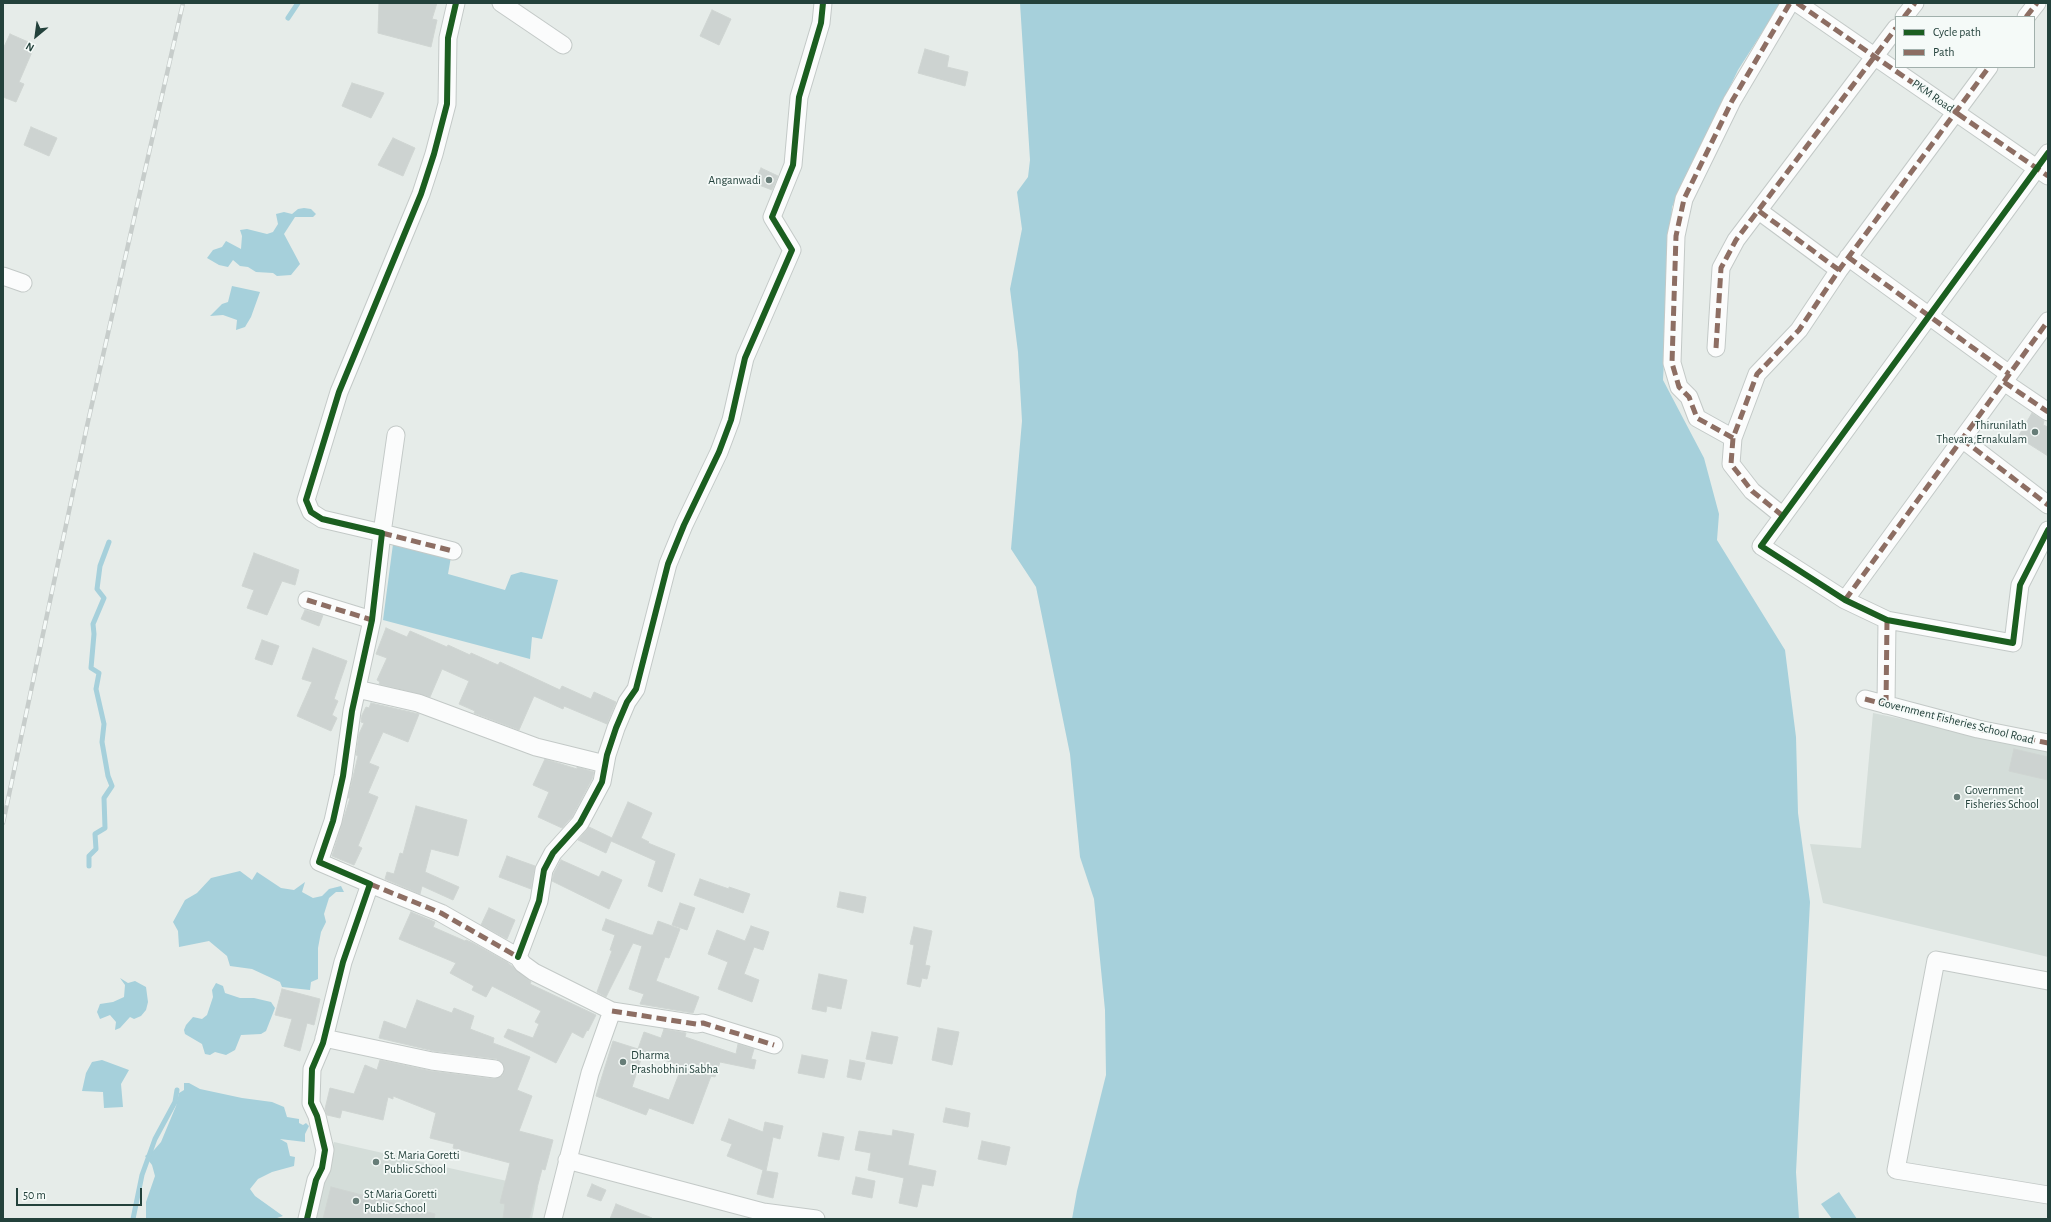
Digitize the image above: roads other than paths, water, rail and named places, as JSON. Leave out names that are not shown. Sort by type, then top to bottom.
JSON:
[{"type":"street","points":[[453,551],[322,519],[311,512],[306,500],[339,392],[420,194],[434,154],[447,104],[448,38],[456,3]]},
{"type":"street","points":[[501,3],[563,45]]},
{"type":"street","points":[[518,957],[539,901],[544,870],[553,853],[580,823],[602,782],[616,728],[636,689],[668,564],[684,525],[719,452],[731,420],[745,358],[792,250],[772,217],[793,165],[799,97],[821,23],[823,3]]},
{"type":"street","points":[[1733,438],[1696,418],[1689,397],[1679,387],[1672,363],[1676,236],[1684,199],[1698,174],[1732,101],[1790,3]]},
{"type":"street","name":"PKM Road","points":[[1797,3],[2043,172]]},
{"type":"street","points":[[1905,16],[1914,3]]},
{"type":"street","points":[[2027,16],[2037,3]]},
{"type":"street","points":[[1716,348],[1721,268],[1736,240],[1895,29]]},
{"type":"street","points":[[1782,516],[1752,491],[1731,464],[1733,438],[1758,374],[1799,330],[1843,263],[1988,68]]},
{"type":"street","points":[[2048,153],[2043,172],[1929,316],[1761,546],[1845,600],[1886,620],[2013,643],[2020,585],[2048,530]]},
{"type":"street","points":[[1759,211],[1929,316],[2048,412]]},
{"type":"street","points":[[3,276],[23,283]]},
{"type":"street","points":[[1845,600],[2048,321]]},
{"type":"street","points":[[396,435],[382,533],[372,620],[357,689],[340,791],[333,821],[319,862],[434,910],[518,957],[523,964],[534,972],[612,1011],[696,1024],[703,1023],[774,1045]]},
{"type":"street","points":[[1962,440],[2048,505]]},
{"type":"street","points":[[307,600],[372,620]]},
{"type":"street","points":[[1886,620],[1886,705]]},
{"type":"street","points":[[357,689],[418,703],[536,747],[606,764]]},
{"type":"street","name":"Government Fisheries School Road","points":[[1865,699],[1978,729],[2048,743]]},
{"type":"street","points":[[307,1219],[316,1180],[322,1168],[324,1150],[318,1116],[311,1103],[312,1069],[324,1038],[343,962],[370,884]]},
{"type":"street","points":[[2048,981],[1936,960],[1896,1170],[2048,1195]]},
{"type":"street","points":[[553,1219],[590,1074],[612,1011]]},
{"type":"street","points":[[324,1038],[432,1061],[495,1069]]},
{"type":"street","points":[[567,1160],[763,1212],[816,1219]]},
{"type":"water","points":[[1020,3],[1781,3],[1738,70],[1672,207],[1663,380],[1704,458],[1719,514],[1717,540],[1785,650],[1796,737],[1798,813],[1810,902],[1796,1172],[1799,1219],[1072,1219],[1077,1191],[1106,1075],[1105,1010],[1094,899],[1080,857],[1070,754],[1036,587],[1011,549],[1022,421],[1018,352],[1010,289],[1022,229],[1017,192],[1028,177],[1030,160]]},
{"type":"water","points":[[298,209],[311,209],[316,214],[313,217],[295,217],[284,234],[300,264],[291,275],[277,276],[273,273],[256,272],[248,267],[240,266],[233,260],[228,267],[219,265],[207,258],[213,250],[222,247],[226,241],[241,249],[242,236],[240,230],[247,229],[267,234],[273,232],[278,224],[276,214],[284,212],[292,214]]},
{"type":"water","points":[[232,286],[260,292],[251,317],[245,327],[236,330],[237,320],[223,315],[210,316],[222,304],[228,302]]},
{"type":"water","points":[[393,544],[451,557],[448,574],[505,590],[511,575],[521,572],[558,580],[542,639],[532,637],[530,659],[383,620]]},
{"type":"water","points":[[240,871],[252,880],[257,872],[281,888],[294,890],[305,882],[302,892],[313,898],[322,896],[329,889],[341,886],[344,892],[336,892],[329,898],[324,914],[326,922],[321,932],[318,948],[318,979],[311,982],[310,990],[282,987],[280,982],[252,969],[230,966],[227,956],[209,941],[179,947],[178,931],[173,922],[185,900],[197,893],[211,878]]},
{"type":"water","points":[[120,978],[128,983],[135,981],[146,987],[148,1002],[146,1010],[141,1016],[134,1019],[130,1017],[120,1028],[115,1030],[116,1022],[110,1015],[100,1019],[97,1012],[100,1004],[113,1002],[124,997],[125,985]]},
{"type":"water","points":[[216,983],[223,986],[225,993],[240,998],[254,998],[271,1002],[275,1008],[266,1031],[261,1034],[241,1035],[235,1050],[226,1055],[215,1052],[210,1055],[205,1054],[202,1044],[185,1034],[184,1030],[186,1025],[193,1017],[202,1019],[207,1015],[213,997],[212,990]]},
{"type":"water","points":[[102,1060],[129,1070],[121,1084],[123,1107],[104,1108],[103,1092],[82,1091],[86,1073],[92,1062]]},
{"type":"water","points":[[184,1083],[189,1083],[200,1089],[242,1098],[272,1102],[284,1107],[287,1117],[299,1119],[299,1123],[303,1125],[306,1123],[309,1126],[305,1134],[305,1142],[280,1139],[287,1143],[290,1156],[295,1157],[294,1166],[272,1172],[258,1179],[250,1189],[255,1196],[283,1216],[274,1219],[146,1219],[146,1202],[155,1176],[152,1165],[145,1156],[154,1150],[161,1142],[176,1106],[179,1093],[184,1090]]},
{"type":"water","points":[[1839,1192],[1857,1219],[1832,1219],[1821,1204]]},
{"type":"waterway","points":[[288,18],[298,3]]},
{"type":"waterway","points":[[89,866],[89,856],[96,849],[95,834],[105,828],[104,798],[112,786],[108,776],[102,742],[104,724],[96,689],[99,673],[91,668],[94,634],[93,624],[104,598],[97,589],[100,566],[109,542]]},
{"type":"waterway","points":[[133,1219],[142,1175],[155,1139],[175,1102],[177,1090]]},
{"type":"railway","points":[[3,823],[87,426],[183,3]]},
{"type":"place","name":"Anganwadi","points":[[769,180]]},
{"type":"place","name":"Thirunilath Thevara,Ernakulam","points":[[2035,432]]},
{"type":"place","name":"Government Fisheries School","points":[[1957,797]]},
{"type":"place","name":"Dharma Prashobhini Sabha","points":[[623,1062]]},
{"type":"place","name":"St. Maria Goretti Public School","points":[[376,1162]]},
{"type":"place","name":"St Maria Goretti Public School","points":[[356,1201]]}]
